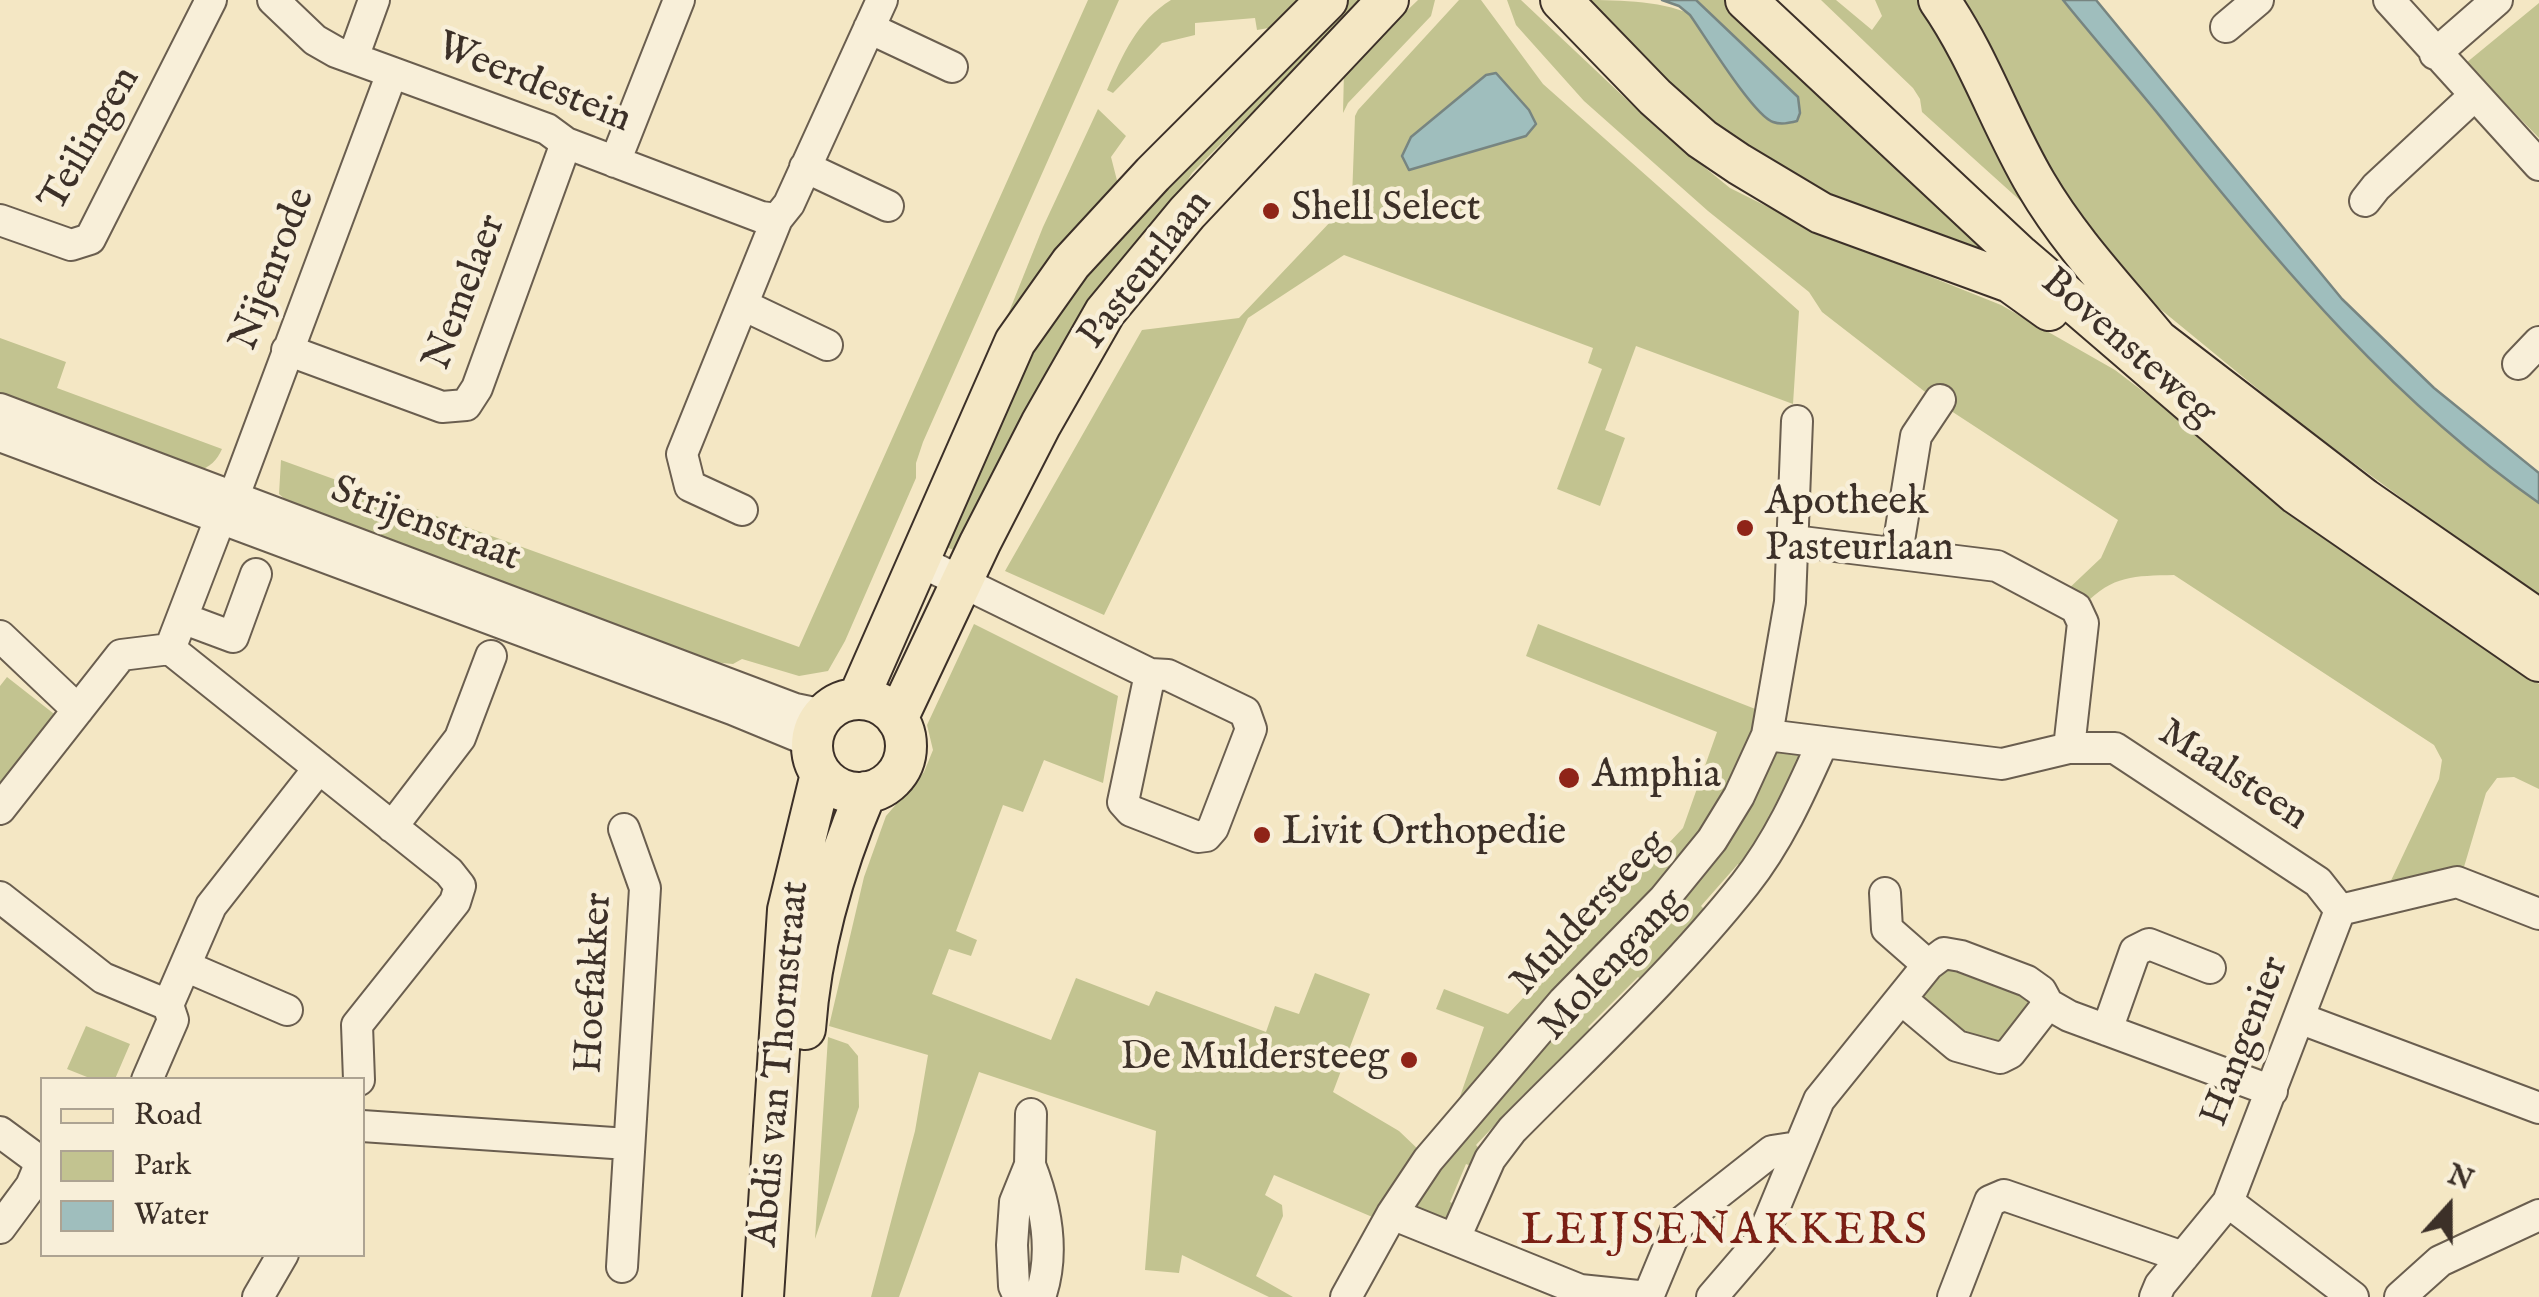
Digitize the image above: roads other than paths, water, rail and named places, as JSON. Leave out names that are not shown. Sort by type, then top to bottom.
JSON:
[{"type":"main road","name":"Pasteurlaan","points":[[829,732],[937,522],[1016,342],[1071,263],[1153,174],[1327,0]]},
{"type":"main road","name":"Pasteurlaan","points":[[898,719],[961,581],[1105,312],[1187,212],[1388,0]]},
{"type":"main road","points":[[1561,0],[1656,97],[1702,139],[1739,164],[1821,213],[2010,282],[2095,343],[2167,384]]},
{"type":"main road","name":"Bovensteweg","points":[[1746,0],[2020,256],[2297,494],[2539,661]]},
{"type":"main road","name":"Bovensteweg","points":[[1782,0],[2054,254],[2160,342],[2364,499],[2539,620]]},
{"type":"main road","points":[[1939,0],[1957,25],[2036,184],[2073,240],[2160,342]]},
{"type":"main road","points":[[873,701],[898,719],[906,749],[894,778],[866,792],[849,792],[834,786],[829,732],[873,701]]},
{"type":"main road","name":"Abdis van Thornstraat","points":[[764,1297],[788,910],[829,732]]},
{"type":"main road","name":"Abdis van Thornstraat","points":[[787,1297],[805,1022],[815,951],[838,864],[866,792]]},
{"type":"street","name":"Teilingen","points":[[0,220],[71,245],[90,239],[211,0]]},
{"type":"street","name":"Weerdestein","points":[[273,0],[315,40],[353,58],[547,129],[566,143],[615,162],[761,217],[777,219]]},
{"type":"street","points":[[353,58],[374,0]]},
{"type":"street","points":[[615,162],[680,0]]},
{"type":"street","points":[[2226,27],[2258,0]]},
{"type":"street","points":[[2389,0],[2539,165]]},
{"type":"street","points":[[2435,54],[2496,0]]},
{"type":"street","points":[[742,510],[690,486],[682,454],[777,219],[789,204],[875,14],[952,68]]},
{"type":"street","name":"Nijenrode","points":[[170,649],[392,72]]},
{"type":"street","points":[[2365,201],[2376,186],[2474,96]]},
{"type":"street","name":"Nemelaer","points":[[287,350],[442,407],[466,406],[477,388],[566,143]]},
{"type":"street","points":[[805,167],[888,206]]},
{"type":"street","points":[[742,305],[828,345]]},
{"type":"street","points":[[1898,553],[1916,436],[1940,400]]},
{"type":"street","name":"Strijenstraat","points":[[0,409],[227,508],[661,682],[829,732]]},
{"type":"street","name":"Muldersteeg","points":[[1346,1297],[1392,1214],[1428,1160],[1563,1002],[1664,899],[1712,840],[1739,796],[1767,736],[1790,602],[1797,421]]},
{"type":"street","name":"Strijenstraat","points":[[0,436],[227,508]]},
{"type":"street","points":[[1794,540],[1997,566],[2076,608],[2083,624],[2068,748]]},
{"type":"street","points":[[918,560],[1150,674],[1168,675],[1244,712],[1251,723],[1213,828],[1202,837],[1131,810],[1123,802],[1150,674]]},
{"type":"street","points":[[182,618],[233,637],[256,574]]},
{"type":"street","points":[[0,636],[78,710]]},
{"type":"street","points":[[0,809],[122,655],[170,649],[449,872],[460,886],[454,902],[358,1025],[359,1077]]},
{"type":"street","points":[[392,827],[460,738],[491,656]]},
{"type":"street","name":"Maalsteen","points":[[1767,736],[2002,764],[2068,748],[2115,748],[2318,882],[2340,910]]},
{"type":"street","name":"Molengang","points":[[1455,1238],[1490,1159],[1512,1130],[1676,962],[1746,882],[1786,822],[1823,742]]},
{"type":"street","points":[[148,1077],[173,1020],[168,1005],[211,906],[318,768]]},
{"type":"street","name":"Hoefakker","points":[[622,1267],[645,888],[624,829]]},
{"type":"street","points":[[2340,910],[2457,882],[2539,914]]},
{"type":"street","points":[[1885,893],[1887,929],[1928,965]]},
{"type":"street","points":[[0,897],[103,978],[168,1005]]},
{"type":"street","name":"Hangenier","points":[[2155,1297],[2160,1285],[2228,1202],[2340,910]]},
{"type":"street","points":[[2107,1030],[2135,950],[2148,944],[2210,968]]},
{"type":"street","points":[[1712,1297],[1761,1240],[1818,1100],[1928,965],[1944,953],[2028,981],[2048,1004],[2069,1016],[2272,1091]]},
{"type":"street","points":[[185,966],[288,1010]]},
{"type":"street","points":[[1901,999],[1956,1046],[2000,1058],[2010,1053],[2048,1004]]},
{"type":"street","points":[[2298,1018],[2539,1108]]},
{"type":"street","points":[[1031,1114],[1030,1165],[1044,1202],[1048,1244],[1040,1297]]},
{"type":"street","points":[[365,1126],[628,1144]]},
{"type":"street","points":[[0,1132],[39,1166],[31,1186],[0,1228]]},
{"type":"street","points":[[1392,1214],[1580,1290],[1648,1297],[1678,1225],[1772,1150],[1798,1147]]},
{"type":"street","points":[[1019,1297],[1014,1286],[1014,1202],[1030,1165]]},
{"type":"street","points":[[1953,1297],[1990,1201],[2004,1195],[2183,1257]]},
{"type":"street","points":[[2228,1202],[2353,1297]]},
{"type":"street","points":[[2400,1297],[2440,1261],[2539,1215]]},
{"type":"street","points":[[258,1297],[281,1257]]},
{"type":"water","points":[[1662,0],[1696,0],[1798,97],[1797,121],[1779,123],[1764,116],[1690,15]]},
{"type":"water","points":[[2063,0],[2096,0],[2342,299],[2434,388],[2539,473],[2539,503],[2437,423],[2344,332],[2257,235]]},
{"type":"water","points":[[1496,73],[1529,110],[1536,124],[1526,136],[1409,170],[1402,156],[1411,137],[1486,75]]},
{"type":"place","name":"Shell Select","points":[[1271,211]]},
{"type":"place","name":"Apotheek Pasteurlaan","points":[[1745,528]]},
{"type":"place","name":"Amphia","points":[[1569,778]]},
{"type":"place","name":"Livit Orthopedie","points":[[1262,835]]},
{"type":"place","name":"De Muldersteeg","points":[[1409,1060]]},
{"type":"district","name":"LEIJSENAKKERS","points":[[1725,1234]]}]
